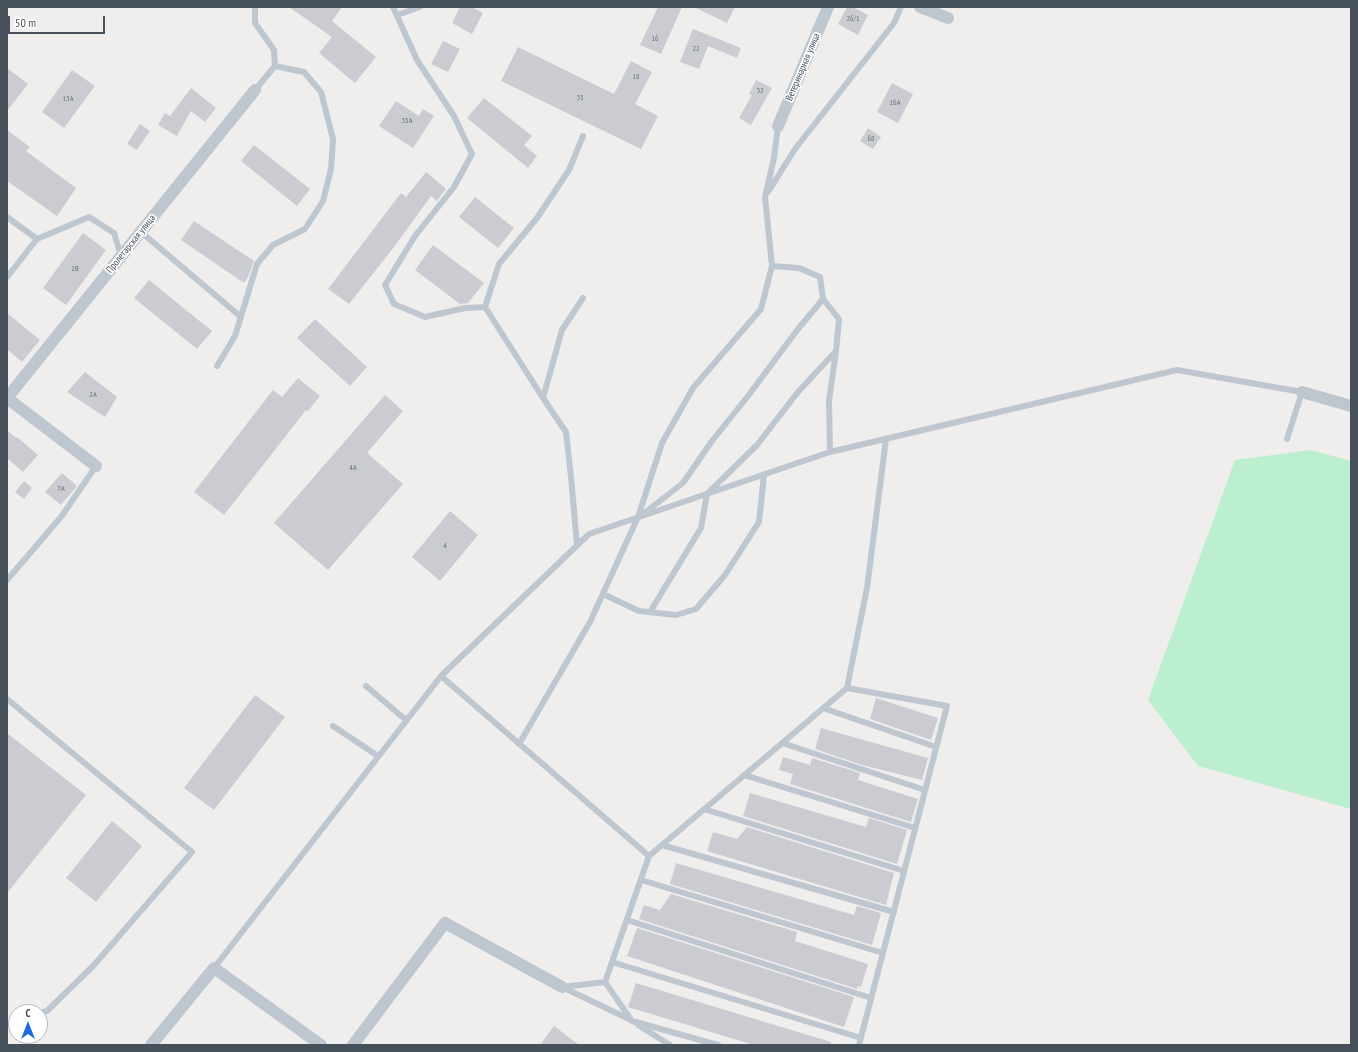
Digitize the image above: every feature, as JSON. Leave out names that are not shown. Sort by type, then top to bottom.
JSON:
[{"type":"street","name":"Ветеринарная улица","points":[[778,126],[828,7]]},
{"type":"street","points":[[920,7],[948,18]]},
{"type":"street","name":"Пролетарская улица","points":[[96,466],[7,398],[255,90]]},
{"type":"street","points":[[1302,392],[1351,406]]},
{"type":"street","points":[[353,1045],[445,923],[562,987]]},
{"type":"street","points":[[151,1045],[214,968],[316,1043]]},
{"type":"lane","points":[[255,7],[255,22],[274,50],[276,66],[255,90]]},
{"type":"lane","points":[[393,7],[417,60],[454,116],[472,154],[454,187],[415,236],[385,285],[394,304],[425,317],[465,308],[485,307]]},
{"type":"lane","points":[[396,15],[420,7]]},
{"type":"lane","points":[[765,197],[795,149],[894,23],[901,7]]},
{"type":"lane","points":[[217,366],[235,336],[257,264],[273,245],[305,229],[323,201],[331,169],[333,138],[321,92],[304,72],[276,66]]},
{"type":"lane","points":[[519,744],[590,622],[638,517],[662,443],[693,388],[761,309],[772,266],[765,197],[774,158],[778,126]]},
{"type":"lane","points":[[485,307],[499,264],[541,212],[569,170],[583,136]]},
{"type":"lane","points":[[7,217],[37,239]]},
{"type":"lane","points":[[7,277],[37,239],[89,217],[114,233],[121,257]]},
{"type":"lane","points":[[140,232],[241,317]]},
{"type":"lane","points":[[772,266],[799,268],[820,277],[823,299],[839,319],[829,401],[830,452]]},
{"type":"lane","points":[[543,398],[562,330],[583,298]]},
{"type":"lane","points":[[638,517],[683,483],[712,442],[798,329],[823,299]]},
{"type":"lane","points":[[485,307],[566,432],[577,545]]},
{"type":"lane","points":[[650,612],[701,528],[707,494],[757,445],[798,392],[836,351]]},
{"type":"lane","points":[[214,968],[441,676],[589,534],[830,452],[1177,370],[1302,392],[1287,439]]},
{"type":"lane","points":[[605,982],[649,856],[847,688],[867,588],[886,439]]},
{"type":"lane","points":[[7,580],[60,517],[96,466]]},
{"type":"lane","points":[[603,594],[639,611],[676,615],[696,609],[725,575],[759,522],[764,475]]},
{"type":"lane","points":[[441,676],[649,856]]},
{"type":"lane","points":[[366,686],[406,720]]},
{"type":"lane","points":[[847,688],[947,706],[859,1045]]},
{"type":"lane","points":[[7,699],[192,852],[94,965],[48,1010]]},
{"type":"lane","points":[[823,708],[936,747]]},
{"type":"lane","points":[[333,726],[378,756]]},
{"type":"lane","points":[[782,743],[925,790]]},
{"type":"lane","points":[[744,775],[915,828]]},
{"type":"lane","points":[[704,809],[904,871]]},
{"type":"lane","points":[[662,845],[894,912]]},
{"type":"lane","points":[[641,880],[883,953]]},
{"type":"lane","points":[[627,920],[871,998]]},
{"type":"lane","points":[[612,962],[861,1038]]},
{"type":"lane","points":[[562,987],[605,982]]},
{"type":"lane","points":[[605,982],[632,1020],[718,1045]]},
{"type":"lane","points":[[562,987],[632,1020],[670,1045]]},
{"type":"green space","points":[[1311,450],[1351,461],[1351,809],[1198,766],[1148,700],[1235,460]]},
{"type":"building","points":[[289,7],[342,7],[332,21],[376,57],[355,83],[319,53],[332,37]]},
{"type":"building","points":[[460,7],[472,7],[483,13],[472,34],[452,23]]},
{"type":"building","points":[[658,7],[682,7],[661,54],[640,45]]},
{"type":"building","points":[[694,7],[735,7],[727,23]]},
{"type":"building","points":[[847,7],[853,7],[868,15],[858,35],[838,24]]},
{"type":"building","points":[[693,29],[741,48],[737,58],[708,46],[699,69],[680,62]]},
{"type":"building","points":[[443,41],[460,49],[448,72],[431,64]]},
{"type":"building","points":[[518,47],[614,94],[631,61],[652,72],[635,104],[658,116],[641,149],[501,81]]},
{"type":"building","points":[[7,68],[28,84],[7,111]]},
{"type":"building","points":[[72,70],[95,86],[64,128],[42,112]]},
{"type":"building","points":[[756,80],[772,88],[751,125],[739,118],[752,95],[749,94]]},
{"type":"building","points":[[892,83],[913,94],[898,123],[877,112]]},
{"type":"building","points":[[191,88],[216,108],[205,122],[191,111],[177,136],[158,125],[165,113],[170,116]]},
{"type":"building","points":[[484,98],[532,136],[524,145],[537,156],[528,168],[467,118]]},
{"type":"building","points":[[396,101],[419,116],[423,109],[434,116],[413,148],[379,126]]},
{"type":"building","points":[[140,124],[150,131],[137,150],[127,144]]},
{"type":"building","points":[[868,128],[881,137],[873,149],[860,141]]},
{"type":"building","points":[[7,130],[30,147],[26,151],[76,188],[57,216],[7,181]]},
{"type":"building","points":[[254,145],[310,189],[297,206],[241,161]]},
{"type":"building","points":[[426,172],[446,189],[437,201],[431,196],[394,247],[349,304],[328,289],[401,193],[406,197]]},
{"type":"building","points":[[475,197],[514,228],[498,248],[459,217]]},
{"type":"building","points":[[194,221],[254,261],[244,283],[181,240]]},
{"type":"building","points":[[83,233],[106,250],[66,305],[43,288]]},
{"type":"building","points":[[433,245],[484,283],[468,303],[460,304],[415,270]]},
{"type":"building","points":[[149,280],[212,331],[197,349],[134,298]]},
{"type":"building","points":[[7,313],[40,340],[22,362],[7,349]]},
{"type":"building","points":[[315,319],[367,367],[350,386],[297,338]]},
{"type":"building","points":[[85,372],[117,397],[105,417],[67,392]]},
{"type":"building","points":[[298,378],[320,396],[308,411],[306,410],[224,515],[194,492],[273,390],[282,397]]},
{"type":"building","points":[[385,395],[403,411],[367,453],[403,484],[328,570],[274,523]]},
{"type":"building","points":[[7,430],[38,455],[23,472],[7,458]]},
{"type":"building","points":[[62,473],[77,486],[61,505],[45,492]]},
{"type":"building","points":[[24,481],[32,488],[24,499],[15,492]]},
{"type":"building","points":[[450,511],[478,535],[440,581],[412,557]]},
{"type":"building","points":[[255,695],[285,717],[214,810],[184,788]]},
{"type":"building","points":[[876,698],[938,718],[931,740],[870,719]]},
{"type":"building","points":[[821,728],[928,758],[922,780],[862,765],[815,749]]},
{"type":"building","points":[[7,733],[86,795],[7,893]]},
{"type":"building","points":[[783,757],[810,765],[812,758],[860,773],[858,780],[918,799],[911,822],[790,784],[793,774],[779,770]]},
{"type":"building","points":[[750,793],[866,827],[869,818],[907,830],[897,864],[743,816]]},
{"type":"building","points":[[112,821],[142,846],[96,902],[66,878]]},
{"type":"building","points":[[747,827],[894,873],[886,905],[707,851],[713,832],[737,839]]},
{"type":"building","points":[[676,863],[854,915],[857,906],[881,913],[872,945],[670,884]]},
{"type":"building","points":[[671,894],[797,932],[795,941],[868,964],[861,987],[858,986],[857,989],[639,919],[644,905],[660,910]]},
{"type":"building","points":[[637,928],[854,997],[844,1027],[627,956]]},
{"type":"building","points":[[636,983],[831,1042],[831,1045],[754,1045],[628,1007]]},
{"type":"building","points":[[554,1026],[579,1045],[540,1045]]}]
